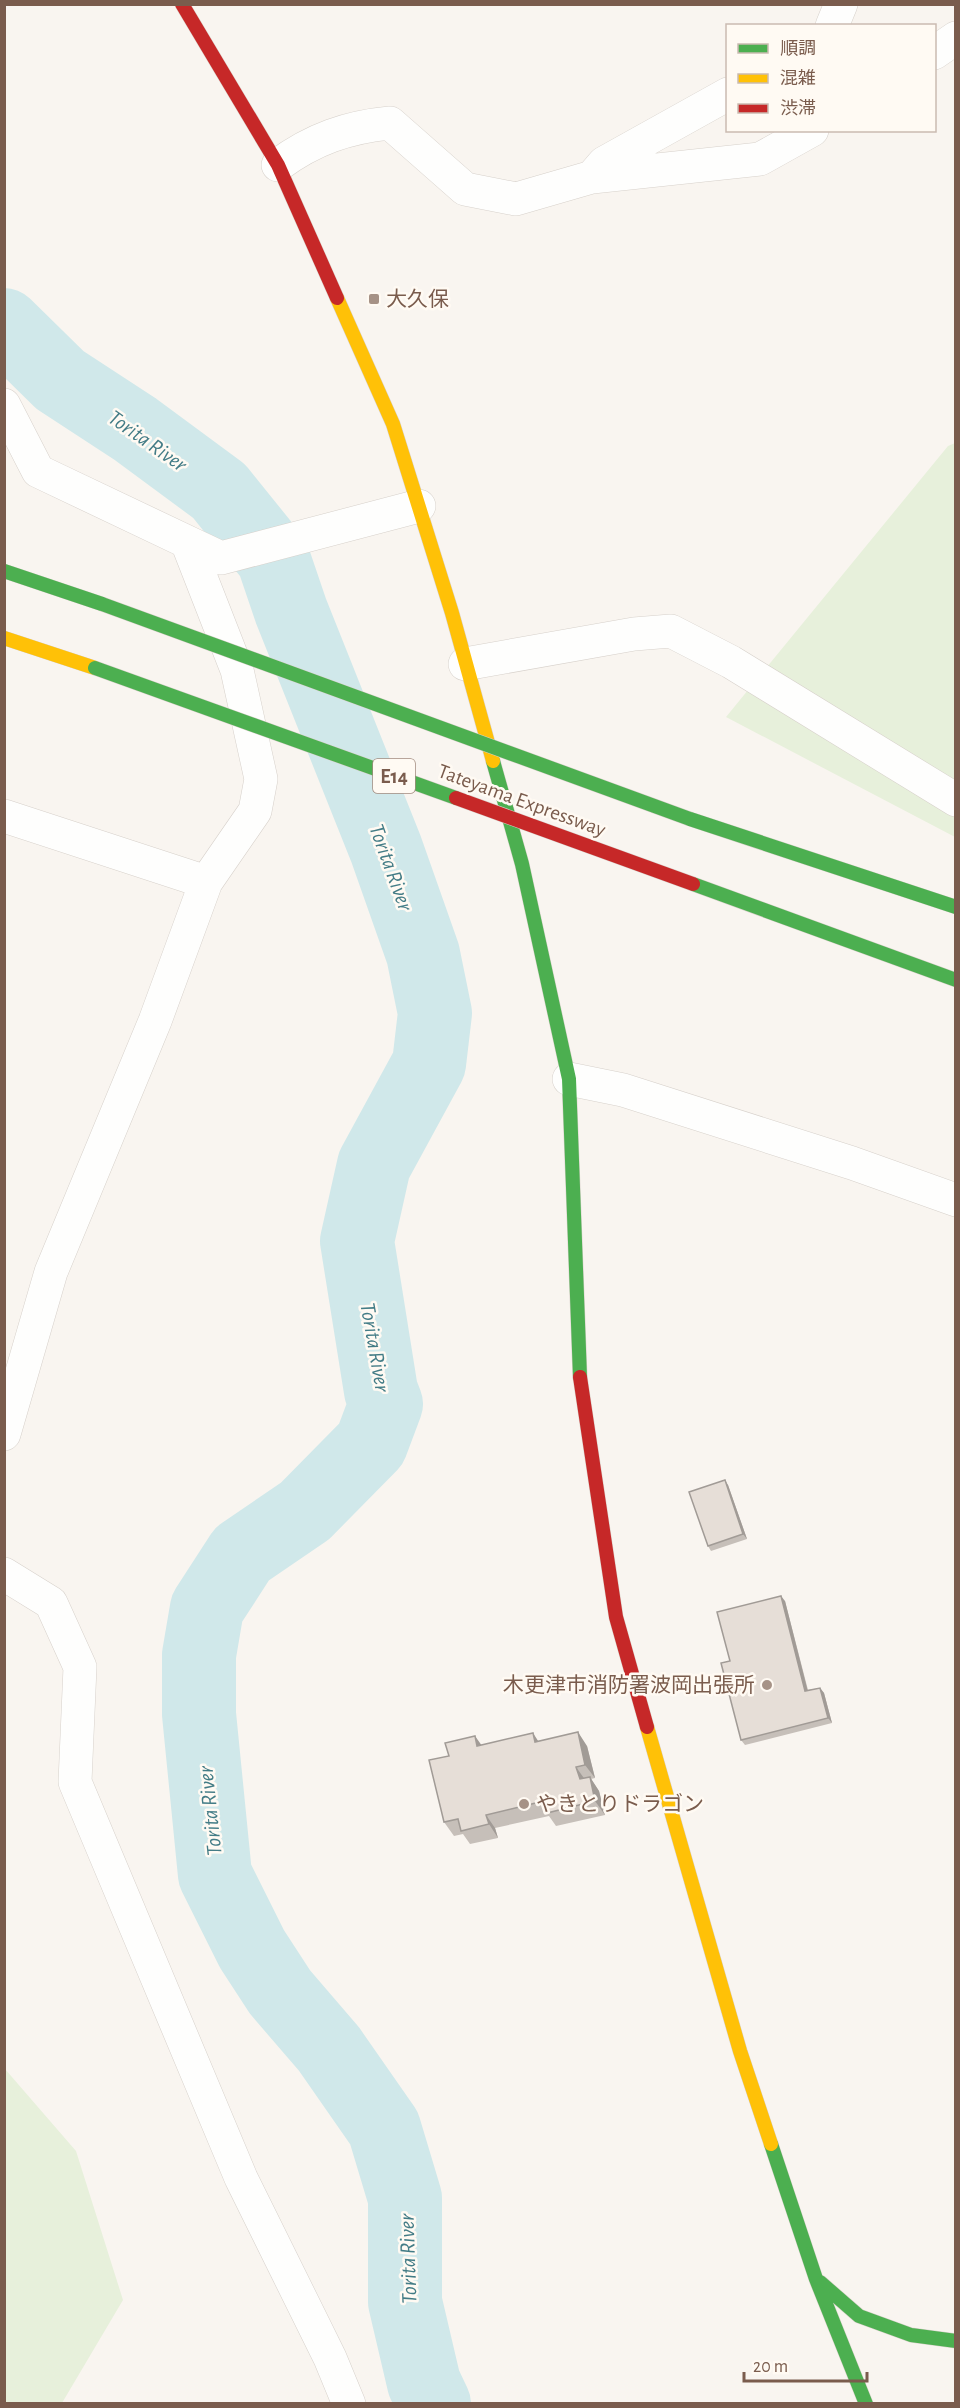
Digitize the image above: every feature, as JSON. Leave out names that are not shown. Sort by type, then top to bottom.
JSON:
[{"type":"main road","points":[[182,4],[278,165],[393,424],[452,613],[522,864],[569,1079],[580,1382],[616,1617],[740,2051],[816,2279],[866,2403]]},
{"type":"main road","name":"Tateyama Expressway","points":[[4,571],[102,604],[690,819],[956,907]]},
{"type":"main road","name":"Tateyama Expressway","points":[[4,638],[95,668],[956,980]]},
{"type":"main road","points":[[781,917],[956,987]]},
{"type":"main road","points":[[816,2279],[859,2316],[911,2335],[956,2342]]},
{"type":"street","points":[[833,24],[841,4]]},
{"type":"street","points":[[936,52],[956,38]]},
{"type":"street","points":[[592,177],[604,163],[726,95]]},
{"type":"street","points":[[278,165],[301,148],[360,126],[390,123],[465,189],[516,199],[592,177],[760,159],[808,132]]},
{"type":"street","points":[[4,405],[38,471],[221,558],[419,506]]},
{"type":"street","points":[[4,1434],[51,1272],[155,1021],[206,882],[255,810],[261,779],[237,670],[187,542]]},
{"type":"street","points":[[465,664],[634,634],[671,631],[731,662],[956,800]]},
{"type":"street","points":[[4,816],[206,882]]},
{"type":"street","points":[[569,1079],[623,1090],[956,1200]]},
{"type":"street","points":[[4,1574],[51,1603],[80,1667],[75,1782],[241,2178],[325,2347],[349,2403]]},
{"type":"green space","points":[[955,443],[955,837],[726,717],[948,446]]},
{"type":"green space","points":[[5,2069],[76,2151],[123,2300],[62,2403],[5,2403]]},
{"type":"building","points":[[725,1480],[743,1534],[708,1546],[689,1492]]},
{"type":"building","points":[[781,1596],[805,1691],[820,1688],[828,1718],[741,1740],[721,1663],[730,1661],[717,1612]]},
{"type":"building","name":"やきとりドラゴン","points":[[578,1732],[585,1765],[576,1767],[580,1779],[590,1777],[595,1801],[547,1813],[544,1801],[486,1815],[489,1824],[461,1831],[458,1819],[444,1822],[429,1760],[449,1756],[445,1743],[475,1736],[477,1746],[533,1733],[535,1742]]},
{"type":"waterway","name":"Torita River","points":[[4,325],[60,380],[135,429],[219,491],[273,558],[291,611],[386,849],[423,954],[435,1013],[429,1064],[374,1165],[357,1241],[381,1391],[386,1404],[371,1444],[305,1511],[242,1554],[207,1608],[199,1655],[199,1714],[215,1875],[252,1949],[280,1992],[329,2049],[384,2128],[405,2198],[405,2302],[424,2383],[434,2404]]},
{"type":"traffic: fast","points":[[4,571],[102,604]]},
{"type":"traffic: fast","points":[[102,604],[690,819]]},
{"type":"traffic: fast","points":[[95,668],[456,798]]},
{"type":"traffic: fast","points":[[493,761],[522,864],[569,1079],[580,1377]]},
{"type":"traffic: fast","points":[[690,819],[956,907]]},
{"type":"traffic: fast","points":[[693,884],[956,980]]},
{"type":"traffic: fast","points":[[771,2144],[816,2279],[866,2404]]},
{"type":"traffic: fast","points":[[820,2282],[859,2316],[911,2335],[956,2341]]},
{"type":"traffic: slow","points":[[337,298],[393,424],[452,613],[493,761]]},
{"type":"traffic: slow","points":[[4,638],[95,668]]},
{"type":"traffic: slow","points":[[647,1727],[740,2051],[771,2144]]},
{"type":"traffic: jam","points":[[182,4],[278,165],[337,298]]},
{"type":"traffic: jam","points":[[456,798],[693,884]]},
{"type":"traffic: jam","points":[[580,1377],[616,1617],[647,1727]]},
{"type":"place","name":"大久保","points":[[374,299]]},
{"type":"place","name":"木更津市消防署波岡出張所","points":[[767,1685]]},
{"type":"place","name":"やきとりドラゴン","points":[[524,1804]]}]
